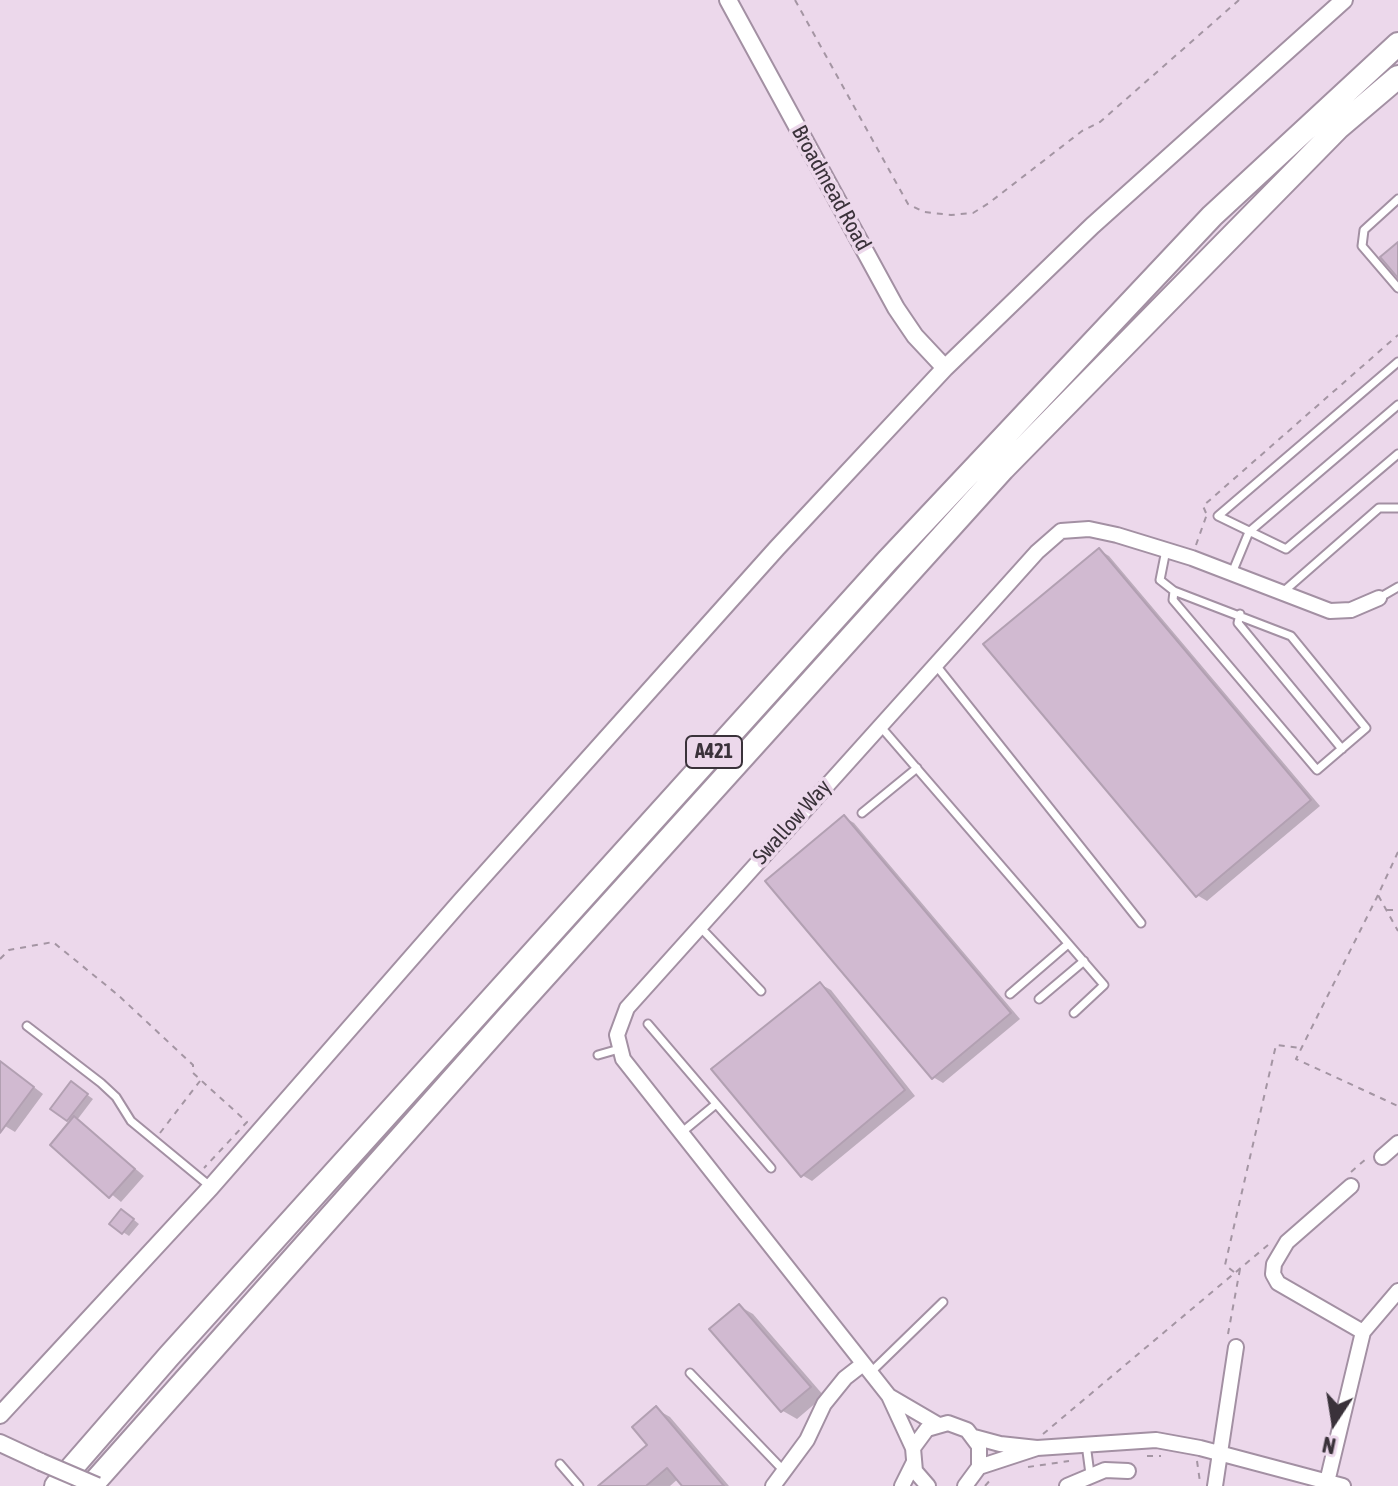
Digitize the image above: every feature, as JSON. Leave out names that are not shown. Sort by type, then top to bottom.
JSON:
[{"type":"highway","name":"A421","points":[[56,1486],[169,1356],[887,561],[1212,216],[1398,44]]},
{"type":"highway","name":"A421","points":[[94,1486],[498,1028],[1003,469],[1339,127],[1398,77]]},
{"type":"street","name":"Broadmead Road","points":[[728,0],[896,308],[915,336],[945,368]]},
{"type":"street","points":[[0,1415],[211,1187],[735,595],[945,368],[1092,226],[1344,0]]},
{"type":"street","name":"Swallow Way","points":[[619,1049],[617,1035],[627,1008],[935,664],[1037,552],[1061,531],[1089,529],[1166,550],[1330,611],[1351,610],[1379,598]]},
{"type":"street","points":[[619,1049],[623,1059],[889,1396],[913,1448]]},
{"type":"street","points":[[1379,1153],[1398,1143]]},
{"type":"street","points":[[1347,1183],[1287,1242],[1274,1264],[1273,1274],[1278,1283],[1363,1332]]},
{"type":"street","points":[[1327,1482],[1363,1332],[1398,1291]]},
{"type":"street","points":[[1215,1486],[1236,1347]]},
{"type":"street","points":[[773,1486],[807,1440],[824,1404],[845,1378],[866,1369]]},
{"type":"street","points":[[889,1396],[937,1424],[958,1425],[974,1437],[1000,1444],[1037,1448]]},
{"type":"street","points":[[902,1486],[913,1464],[913,1448],[918,1437],[937,1424]]},
{"type":"street","points":[[974,1437],[979,1446],[979,1467]]},
{"type":"street","points":[[965,1486],[979,1467],[1037,1448],[1086,1442],[1156,1440],[1219,1453],[1343,1486]]},
{"type":"street","points":[[4,1444],[94,1486]]},
{"type":"street","points":[[913,1464],[928,1486]]},
{"type":"street","points":[[1067,1486],[1105,1470],[1128,1471]]},
{"type":"lane","points":[[1398,199],[1364,230],[1362,246],[1398,288]]},
{"type":"lane","points":[[1398,362],[1218,516],[1286,549],[1398,454]]},
{"type":"lane","points":[[1232,573],[1249,532],[1398,405]]},
{"type":"lane","points":[[1283,592],[1379,508],[1398,508]]},
{"type":"lane","points":[[1166,550],[1160,580],[1174,591],[1291,636],[1366,728],[1317,770],[1173,600],[1174,591]]},
{"type":"lane","points":[[1379,598],[1398,587]]},
{"type":"lane","points":[[1240,614],[1238,623],[1342,749]]},
{"type":"lane","points":[[935,664],[1141,923]]},
{"type":"lane","points":[[880,725],[1104,985],[1074,1013]]},
{"type":"lane","points":[[862,813],[917,768]]},
{"type":"lane","points":[[698,926],[761,991]]},
{"type":"lane","points":[[1010,994],[1068,944]]},
{"type":"lane","points":[[1039,999],[1084,961]]},
{"type":"lane","points":[[648,1024],[771,1168]]},
{"type":"lane","points":[[27,1026],[101,1083],[116,1097],[131,1121],[211,1187]]},
{"type":"lane","points":[[598,1055],[619,1049]]},
{"type":"lane","points":[[681,1133],[716,1104]]},
{"type":"lane","points":[[866,1369],[943,1302]]},
{"type":"lane","points":[[690,1373],[785,1473]]},
{"type":"lane","points":[[1086,1442],[1090,1474]]},
{"type":"lane","points":[[560,1464],[579,1486]]},
{"type":"path","points":[[795,0],[908,204],[924,212],[951,215],[973,213],[1082,131],[1100,122],[1239,0]]},
{"type":"path","points":[[1192,558],[1207,514],[1203,506],[1398,335]]},
{"type":"path","points":[[1207,514],[1218,516]]},
{"type":"path","points":[[1398,852],[1296,1059],[1398,1106]]},
{"type":"path","points":[[1378,895],[1398,931]]},
{"type":"path","points":[[1384,909],[1398,910]]},
{"type":"path","points":[[0,959],[9,950],[53,942],[118,995],[193,1065],[193,1073],[201,1081],[247,1122],[197,1175]]},
{"type":"path","points":[[1235,1273],[1225,1265],[1276,1045],[1301,1048]]},
{"type":"path","points":[[154,1140],[201,1081]]},
{"type":"path","points":[[1347,1183],[1379,1153]]},
{"type":"path","points":[[1052,1434],[1043,1435],[1275,1239]]},
{"type":"building","points":[[1398,242],[1398,278],[1380,257]]},
{"type":"building","points":[[1099,548],[1311,800],[1196,897],[983,644]]},
{"type":"building","points":[[844,815],[1011,1013],[932,1079],[765,881]]},
{"type":"building","points":[[820,982],[905,1090],[801,1177],[711,1069]]},
{"type":"building","points":[[0,1061],[34,1087],[0,1133]]},
{"type":"building","points":[[71,1081],[88,1094],[67,1121],[50,1109]]},
{"type":"building","points":[[74,1116],[135,1169],[109,1198],[50,1145]]},
{"type":"building","points":[[121,1209],[134,1219],[122,1234],[109,1224]]},
{"type":"building","points":[[739,1304],[811,1387],[781,1412],[709,1329]]},
{"type":"building","points":[[656,1406],[724,1486],[682,1486],[667,1468],[646,1486],[598,1486],[647,1445],[632,1427]]}]
